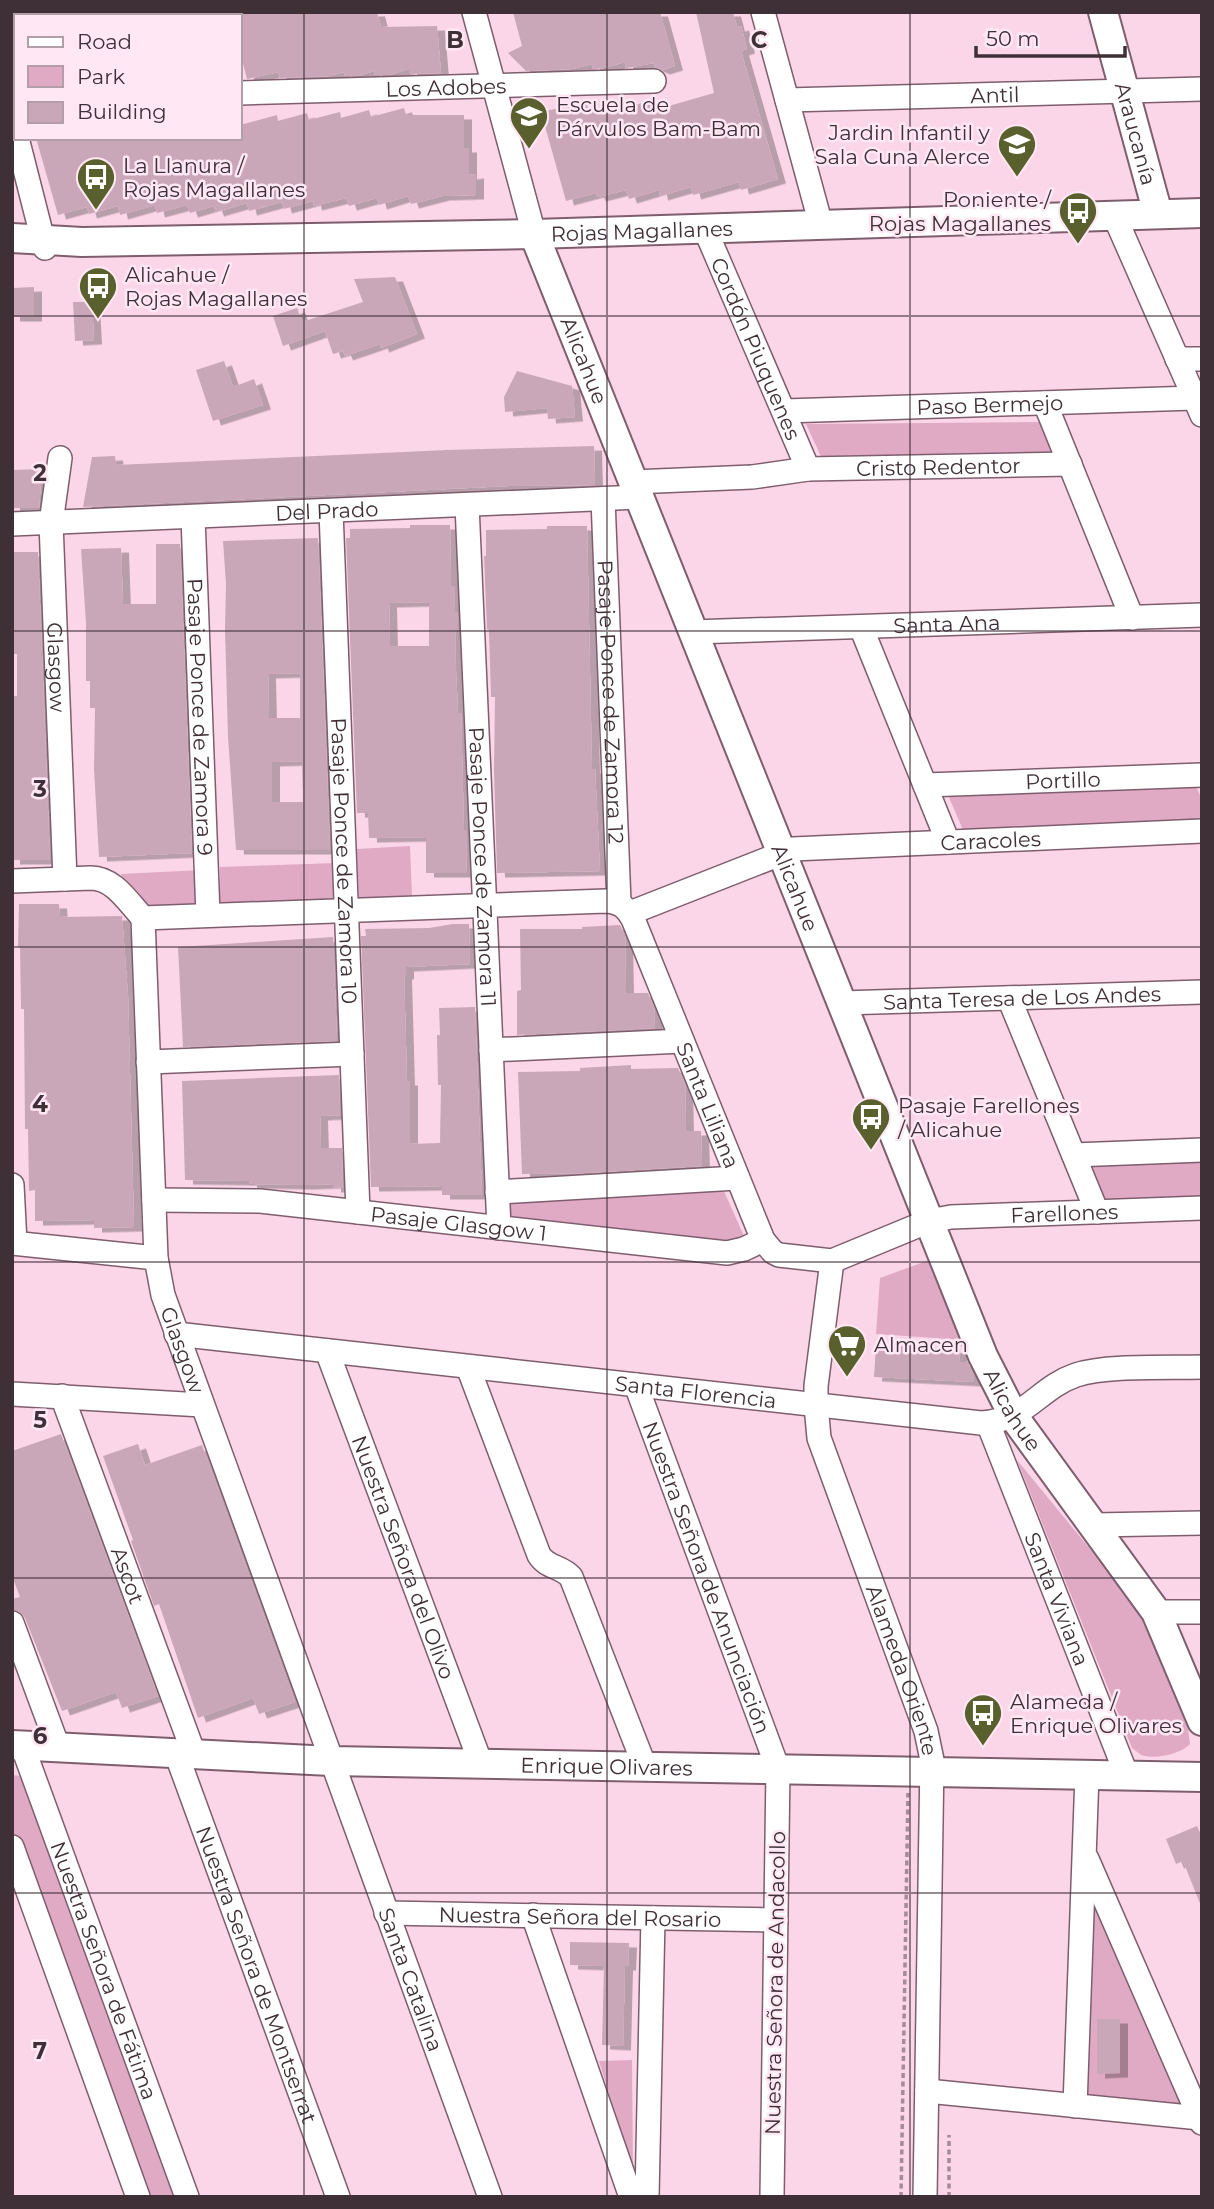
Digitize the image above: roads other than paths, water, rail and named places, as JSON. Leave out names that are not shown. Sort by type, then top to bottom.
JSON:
[{"type":"street","name":"Alicahue","points":[[474,12],[534,234],[997,1387],[1001,1420],[1094,1525],[1156,1612],[1202,1721]]},
{"type":"street","points":[[763,12],[821,225]]},
{"type":"street","name":"Araucanía","points":[[1103,12],[1158,214]]},
{"type":"street","name":"Los Adobes","points":[[242,93],[654,81]]},
{"type":"street","name":"Antil","points":[[787,100],[1202,89]]},
{"type":"street","points":[[18,140],[44,243]]},
{"type":"street","name":"Rojas Magallanes","points":[[12,238],[44,243],[534,234],[1202,212]]},
{"type":"street","points":[[1114,215],[1198,406]]},
{"type":"street","name":"Cordón Piuquenes","points":[[705,229],[808,469]]},
{"type":"street","name":"Rojas Magallanes","points":[[12,250],[44,243]]},
{"type":"street","points":[[1177,359],[1202,359]]},
{"type":"street","points":[[1045,403],[1132,618]]},
{"type":"street","name":"Paso Bermejo","points":[[785,411],[1045,403],[1198,406]]},
{"type":"street","name":"Glasgow","points":[[60,458],[51,523],[65,879]]},
{"type":"street","name":"Cristo Redentor","points":[[808,469],[1070,464]]},
{"type":"street","name":"Del Prado","points":[[12,524],[603,499],[636,489],[808,469]]},
{"type":"street","name":"Pasaje Ponce de Zamora 12","points":[[603,499],[624,908]]},
{"type":"street","name":"Pasaje Ponce de Zamora 11","points":[[467,505],[499,1228]]},
{"type":"street","name":"Pasaje Ponce de Zamora 10","points":[[331,511],[358,1212]]},
{"type":"street","name":"Pasaje Ponce de Zamora 9","points":[[193,517],[208,915]]},
{"type":"street","name":"Santa Ana","points":[[693,632],[1202,615]]},
{"type":"street","points":[[861,627],[948,842]]},
{"type":"street","name":"Portillo","points":[[925,785],[1202,775]]},
{"type":"street","name":"Caracoles","points":[[624,908],[782,853],[808,847],[1202,831]]},
{"type":"street","points":[[12,881],[104,880],[116,888],[143,918],[606,901],[624,908]]},
{"type":"street","name":"Santa Liliana","points":[[624,908],[682,1041],[763,1240]]},
{"type":"street","name":"Glasgow","points":[[143,918],[156,1258],[163,1295],[331,1761]]},
{"type":"street","name":"Santa Teresa de Los Andes","points":[[842,1003],[1202,992]]},
{"type":"street","points":[[1009,998],[1097,1212]]},
{"type":"street","points":[[491,1050],[682,1041]]},
{"type":"street","points":[[148,1062],[352,1054]]},
{"type":"street","points":[[1074,1155],[1202,1150]]},
{"type":"street","points":[[498,1192],[737,1178]]},
{"type":"street","points":[[12,1185],[13,1243],[156,1258]]},
{"type":"street","name":"Pasaje Glasgow 1","points":[[154,1200],[237,1199],[727,1253],[763,1240]]},
{"type":"street","name":"Farellones","points":[[929,1221],[951,1217],[1202,1208]]},
{"type":"street","points":[[763,1240],[779,1255],[832,1261],[929,1221]]},
{"type":"street","name":"Alameda Oriente","points":[[832,1261],[816,1405],[823,1449],[926,1731],[920,1772],[927,2091],[925,2197]]},
{"type":"street","name":"Santa Florencia","points":[[176,1334],[816,1405],[1001,1420]]},
{"type":"street","name":"Nuestra Señora del Olivo","points":[[327,1351],[481,1764]]},
{"type":"street","points":[[468,1367],[539,1555],[547,1564],[564,1570],[573,1581],[645,1767]]},
{"type":"street","points":[[1001,1420],[1062,1382],[1087,1372],[1202,1367]]},
{"type":"street","name":"Nuestra Señora de Anunciación","points":[[636,1385],[778,1769]]},
{"type":"street","points":[[12,1394],[202,1405]]},
{"type":"street","name":"Ascot","points":[[62,1396],[185,1754]]},
{"type":"street","name":"Santa Viviana","points":[[1001,1420],[1127,1776]]},
{"type":"street","points":[[1094,1525],[1202,1523]]},
{"type":"street","points":[[1156,1612],[1202,1612]]},
{"type":"street","points":[[12,1623],[58,1747]]},
{"type":"street","name":"Enrique Olivares","points":[[17,1745],[331,1761],[1202,1777]]},
{"type":"street","name":"Nuestra Señora de Fátima","points":[[17,1745],[187,2197]]},
{"type":"street","name":"Nuestra Señora de Montserrat","points":[[185,1754],[338,2197]]},
{"type":"street","name":"Santa Catalina","points":[[331,1761],[490,2197]]},
{"type":"street","name":"Nuestra Señora de Andacollo","points":[[772,2197],[778,1769]]},
{"type":"street","points":[[1075,2106],[1087,1775]]},
{"type":"street","name":"Nuestra Señora de Fátima","points":[[12,1847],[138,2197]]},
{"type":"street","points":[[927,2091],[1201,2120],[1085,1853]]},
{"type":"street","name":"Nuestra Señora del Rosario","points":[[386,1913],[776,1920]]},
{"type":"street","points":[[533,1916],[638,2191]]},
{"type":"street","points":[[638,2191],[653,1918]]},
{"type":"place","name":"Escuela de Párvulos Bam-Bam","points":[[529,150]]},
{"type":"place","name":"Jardin Infantil y Sala Cuna Alerce","points":[[1017,178]]},
{"type":"place","name":"La Llanura / Rojas Magallanes","points":[[96,211]]},
{"type":"place","name":"Poniente / Rojas Magallanes","points":[[1078,245]]},
{"type":"place","name":"Alicahue / Rojas Magallanes","points":[[98,320]]},
{"type":"place","name":"Pasaje Farellones / Alicahue","points":[[871,1151]]},
{"type":"place","name":"Almacen","points":[[847,1378]]},
{"type":"place","name":"Alameda / Enrique Olivares","points":[[983,1747]]}]
